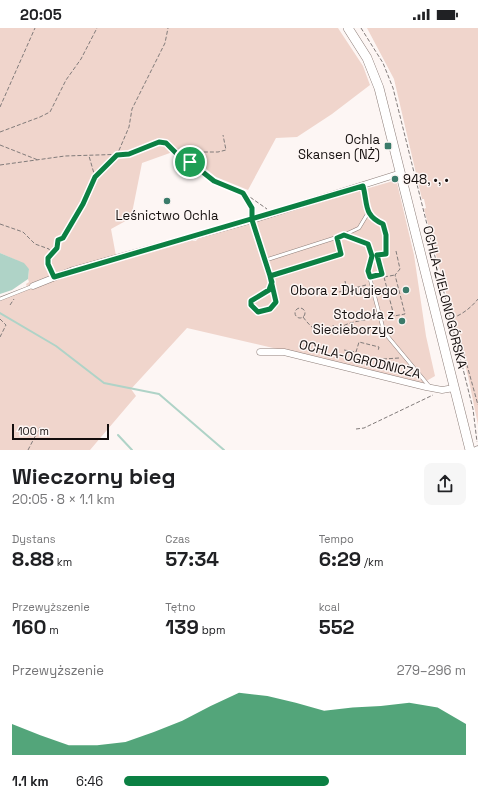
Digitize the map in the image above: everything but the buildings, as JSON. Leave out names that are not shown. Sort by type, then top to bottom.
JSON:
[{"type":"street","name":"OCHLA-ZIELONOGÓRSKA","points":[[348,28],[375,75],[470,450]]},
{"type":"street","points":[[33,286],[54,277],[252,220],[401,173]]},
{"type":"street","name":"OCHLA-OGRODNICZA","points":[[260,352],[284,352],[431,388],[442,390],[454,388]]},
{"type":"lane","points":[[363,186],[368,213],[372,219],[383,224],[386,235],[386,254],[372,256]]},
{"type":"lane","points":[[266,260],[344,235],[359,228],[368,213]]},
{"type":"lane","points":[[252,220],[271,279],[341,254],[337,238]]},
{"type":"lane","points":[[344,235],[368,244],[372,256],[368,271],[384,334],[431,388]]},
{"type":"lane","points":[[0,299],[33,286]]},
{"type":"path","points":[[0,107],[36,28]]},
{"type":"path","points":[[0,132],[50,112],[66,80],[81,60],[97,28]]},
{"type":"path","points":[[54,277],[48,264],[48,258],[57,248],[58,240],[63,238],[83,204],[95,177],[117,155],[129,127],[132,109],[165,43],[168,28]]},
{"type":"path","points":[[361,28],[388,74],[473,409],[476,438]]},
{"type":"path","points":[[190,162],[200,152],[218,152],[226,150],[223,135]]},
{"type":"path","points":[[0,165],[64,156],[129,154],[159,142],[166,143],[176,153],[214,181],[243,193],[268,209]]},
{"type":"path","points":[[0,144],[38,160]]},
{"type":"path","points":[[89,155],[95,177]]},
{"type":"path","points":[[406,158],[410,157]]},
{"type":"path","points":[[243,193],[252,208],[252,220]]},
{"type":"path","points":[[0,224],[23,232],[35,244],[49,249],[51,255]]},
{"type":"path","points":[[384,278],[395,275],[400,269],[396,251]]},
{"type":"path","points":[[377,255],[394,316],[405,314],[395,275]]},
{"type":"path","points":[[370,277],[382,274]]},
{"type":"path","points":[[271,279],[276,302],[270,309],[258,312],[251,305],[251,301],[269,290],[271,279]]},
{"type":"path","points":[[345,280],[347,290]]},
{"type":"path","points":[[339,292],[372,284]]},
{"type":"path","points":[[451,319],[473,305],[478,299]]},
{"type":"path","points":[[303,317],[305,314],[304,309],[297,309],[295,313],[297,317],[303,317],[314,330],[325,332],[335,331],[345,325],[380,317]]},
{"type":"path","points":[[454,318],[478,405]]},
{"type":"path","points":[[0,319],[6,326],[0,337]]},
{"type":"path","points":[[333,325],[335,331]]},
{"type":"path","points":[[344,350],[356,352],[359,342],[379,347],[378,351]]},
{"type":"path","points":[[383,359],[405,358]]},
{"type":"path","points":[[356,429],[364,428],[442,390]]},
{"type":"path","points":[[28,450],[40,427]]},
{"type":"shaded area","points":[[0,28],[338,28],[363,66],[370,85],[332,114],[297,137],[276,138],[248,190],[216,177],[181,149],[142,163],[131,218],[111,229],[116,256],[120,260],[189,240],[196,241],[198,238],[393,181],[397,183],[414,255],[426,336],[435,376],[423,383],[187,328],[131,389],[136,396],[90,450],[0,450],[0,299],[28,289],[26,284],[29,282],[29,269],[16,260],[0,253]]},
{"type":"shaded area","points":[[367,28],[478,28],[478,425],[468,376],[424,209],[426,208],[424,199],[422,199],[394,79]]},
{"type":"shaded area","points":[[0,253],[24,263],[29,269],[28,279],[12,290],[0,294]]},
{"type":"waterway","points":[[0,313],[56,346],[104,383],[159,394],[224,450]]},
{"type":"waterway","points":[[118,435],[132,450]]},
{"type":"place","name":"Ochla Skansen (NŻ)","points":[[388,146]]},
{"type":"place","name":"948, •, •","points":[[395,179]]},
{"type":"place","name":"Leśnictwo Ochla","points":[[167,201]]},
{"type":"place","name":"Obora z Długiego","points":[[406,290]]},
{"type":"place","name":"Stodoła z Siecieborzyc","points":[[402,321]]},
{"type":"route","points":[[190,162],[176,153],[166,143],[159,142],[129,154],[117,155],[95,177],[90,185],[83,204],[63,238],[58,240],[57,248],[48,258],[48,264],[54,277],[252,220],[363,186],[368,213],[372,219],[383,224],[386,235],[386,254],[377,255],[382,274],[370,277],[368,271],[372,256],[368,244],[344,235],[337,238],[341,254],[270,276],[272,282],[276,302],[270,309],[258,312],[251,305],[251,301],[269,290],[272,282],[271,279],[267,266],[252,220],[252,208],[243,193],[214,181],[190,162]]}]
